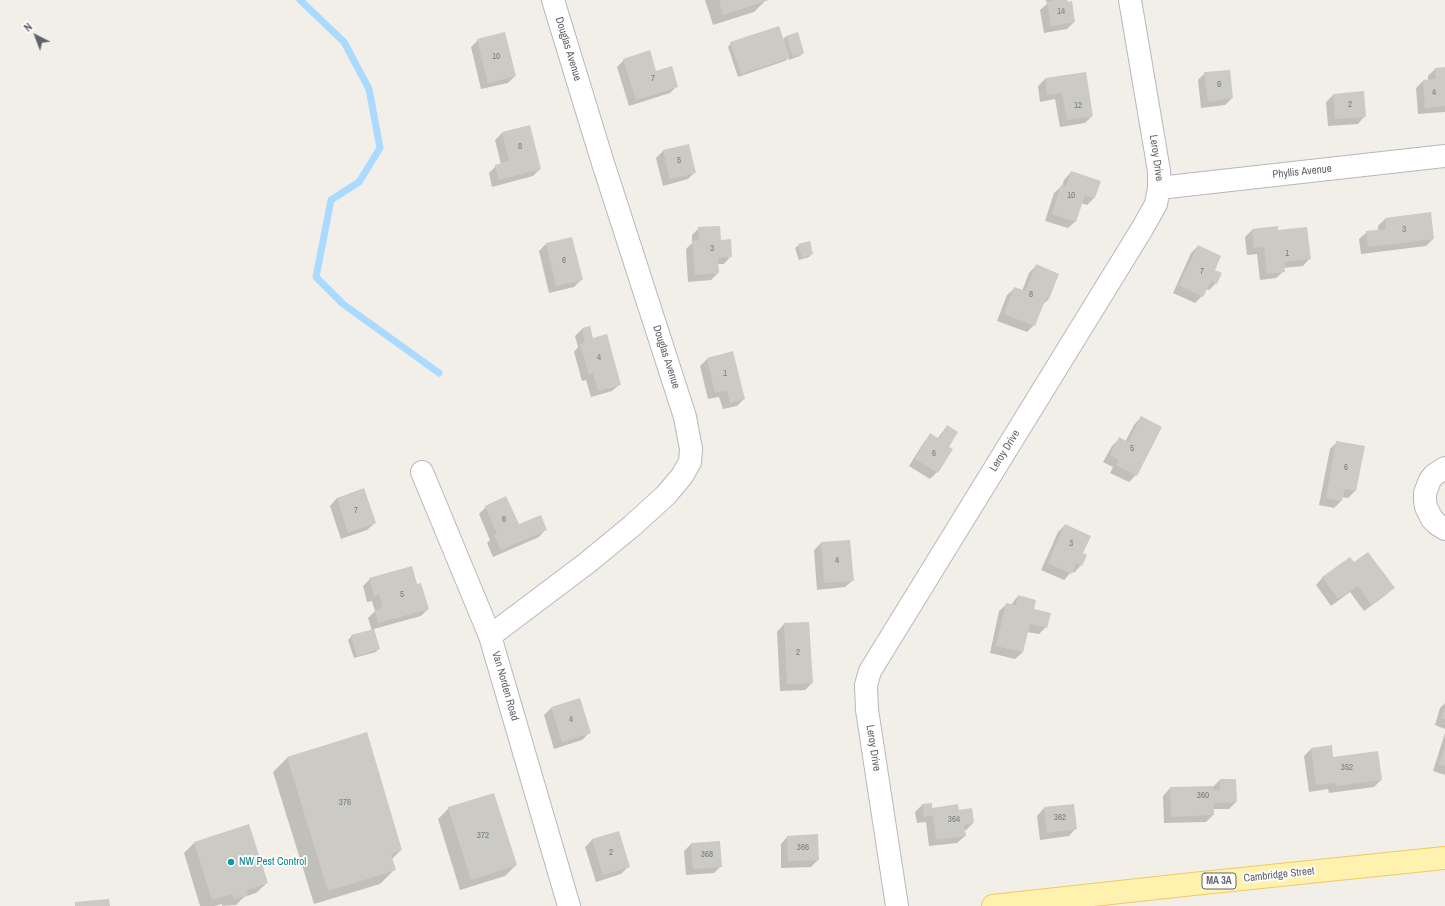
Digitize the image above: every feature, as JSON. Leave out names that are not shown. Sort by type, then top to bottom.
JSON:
[{"type":"main road","name":"Cambridge Street","points":[[993,906],[1445,858]]},
{"type":"street","name":"Douglas Avenue","points":[[490,636],[587,563],[632,526],[666,495],[682,476],[690,462],[691,449],[686,417],[602,160],[553,0]]},
{"type":"street","name":"Leroy Drive","points":[[897,906],[867,710],[866,685],[870,671],[1153,209],[1160,188],[1159,171],[1130,0]]},
{"type":"street","name":"Phyllis Avenue","points":[[1160,188],[1445,156]]},
{"type":"street","points":[[1445,468],[1434,475],[1430,480],[1425,493],[1426,507],[1432,519],[1445,529]]},
{"type":"street","name":"Van Norden Road","points":[[422,472],[490,636],[569,906]]},
{"type":"building","points":[[719,0],[769,0],[723,15]]},
{"type":"building","points":[[1054,0],[1067,0],[1068,2],[1072,1],[1075,22],[1051,26],[1047,2]]},
{"type":"building","points":[[779,26],[790,58],[741,74],[730,42]]},
{"type":"building","points":[[505,32],[516,76],[488,83],[477,39]]},
{"type":"building","points":[[798,32],[804,53],[793,57],[786,36]]},
{"type":"building","points":[[650,50],[656,71],[672,66],[678,87],[636,100],[623,59]]},
{"type":"building","points":[[1445,67],[1445,106],[1425,108],[1423,80],[1436,79],[1435,68]]},
{"type":"building","points":[[1230,70],[1233,98],[1208,102],[1204,72]]},
{"type":"building","points":[[1086,72],[1093,116],[1067,120],[1062,93],[1047,95],[1045,78]]},
{"type":"building","points":[[1364,91],[1366,117],[1335,119],[1333,94]]},
{"type":"building","points":[[530,125],[541,169],[499,180],[495,165],[509,161],[502,132]]},
{"type":"building","points":[[689,144],[696,173],[670,179],[663,150]]},
{"type":"building","points":[[1071,171],[1101,181],[1095,198],[1085,195],[1076,222],[1052,214],[1061,185],[1066,187]]},
{"type":"building","points":[[1431,212],[1434,239],[1368,247],[1366,231],[1386,229],[1385,218]]},
{"type":"building","points":[[720,226],[721,240],[731,239],[732,257],[718,258],[719,273],[695,275],[692,241],[699,240],[698,227]]},
{"type":"building","points":[[1278,226],[1278,230],[1307,227],[1311,259],[1284,262],[1285,272],[1267,274],[1264,247],[1254,248],[1252,229]]},
{"type":"building","points":[[572,237],[583,280],[556,286],[546,243]]},
{"type":"building","points":[[810,241],[813,254],[802,258],[798,244]]},
{"type":"building","points":[[1198,245],[1221,256],[1215,270],[1222,273],[1217,284],[1211,281],[1203,297],[1179,285]]},
{"type":"building","points":[[1036,264],[1059,274],[1049,299],[1046,298],[1035,326],[1004,314],[1014,287],[1026,291]]},
{"type":"building","points":[[590,326],[593,338],[607,334],[621,385],[598,391],[593,373],[589,375],[580,344],[585,342],[582,328]]},
{"type":"building","points":[[733,351],[745,399],[730,403],[727,390],[715,393],[707,358]]},
{"type":"building","points":[[1141,416],[1162,427],[1137,476],[1116,465],[1119,460],[1110,455],[1119,437],[1128,442]]},
{"type":"building","points":[[947,425],[958,432],[949,447],[953,449],[938,473],[915,459],[930,433],[939,439]]},
{"type":"building","points":[[1336,441],[1365,446],[1356,491],[1345,489],[1342,501],[1326,498]]},
{"type":"building","points":[[364,488],[376,523],[348,533],[337,498]]},
{"type":"building","points":[[506,496],[519,524],[541,515],[547,530],[501,550],[494,535],[497,534],[485,506]]},
{"type":"building","points":[[1065,524],[1091,536],[1083,553],[1087,555],[1082,566],[1076,563],[1072,574],[1048,563]]},
{"type":"building","points":[[850,540],[854,581],[824,583],[821,542]]},
{"type":"building","points":[[1368,552],[1395,588],[1371,605],[1358,586],[1338,599],[1322,577],[1350,557],[1354,562]]},
{"type":"building","points":[[412,566],[417,584],[421,583],[429,609],[378,623],[375,610],[383,607],[379,594],[374,596],[369,578]]},
{"type":"building","points":[[1018,595],[1036,600],[1034,609],[1051,613],[1047,628],[1030,624],[1023,652],[996,646],[1006,603],[1016,605]]},
{"type":"building","points":[[809,622],[813,683],[787,684],[784,623]]},
{"type":"building","points":[[374,629],[380,649],[357,656],[351,635]]},
{"type":"building","points":[[580,698],[591,733],[562,742],[551,707]]},
{"type":"building","points":[[1445,707],[1445,719],[1441,718]]},
{"type":"building","points":[[367,732],[402,850],[391,854],[396,870],[328,891],[287,757]]},
{"type":"building","points":[[1332,745],[1333,757],[1378,751],[1382,780],[1336,786],[1335,783],[1316,785],[1311,748]]},
{"type":"building","points":[[1445,747],[1445,766],[1439,764]]},
{"type":"building","points":[[1220,779],[1236,779],[1237,802],[1214,803],[1214,815],[1171,817],[1170,787],[1213,786],[1213,790],[1220,790]]},
{"type":"building","points":[[494,793],[517,865],[471,880],[448,807]]},
{"type":"building","points":[[932,803],[932,808],[958,804],[959,810],[972,808],[974,823],[964,825],[966,836],[936,840],[933,815],[924,817],[922,804]]},
{"type":"building","points":[[1074,804],[1077,829],[1047,833],[1044,807]]},
{"type":"building","name":"NW Pest Control","points":[[249,824],[268,883],[246,890],[248,895],[234,899],[232,894],[212,900],[194,842]]},
{"type":"building","points":[[619,831],[630,867],[603,875],[592,839]]},
{"type":"building","points":[[818,834],[819,860],[788,861],[787,836]]},
{"type":"building","points":[[720,841],[722,867],[693,869],[691,843]]},
{"type":"building","points":[[109,899],[110,906],[75,906],[75,902]]},
{"type":"waterway","points":[[300,0],[344,42],[369,89],[380,148],[359,182],[331,200],[316,277],[343,304],[439,373]]},
{"type":"place","name":"NW Pest Control","points":[[231,862]]}]
